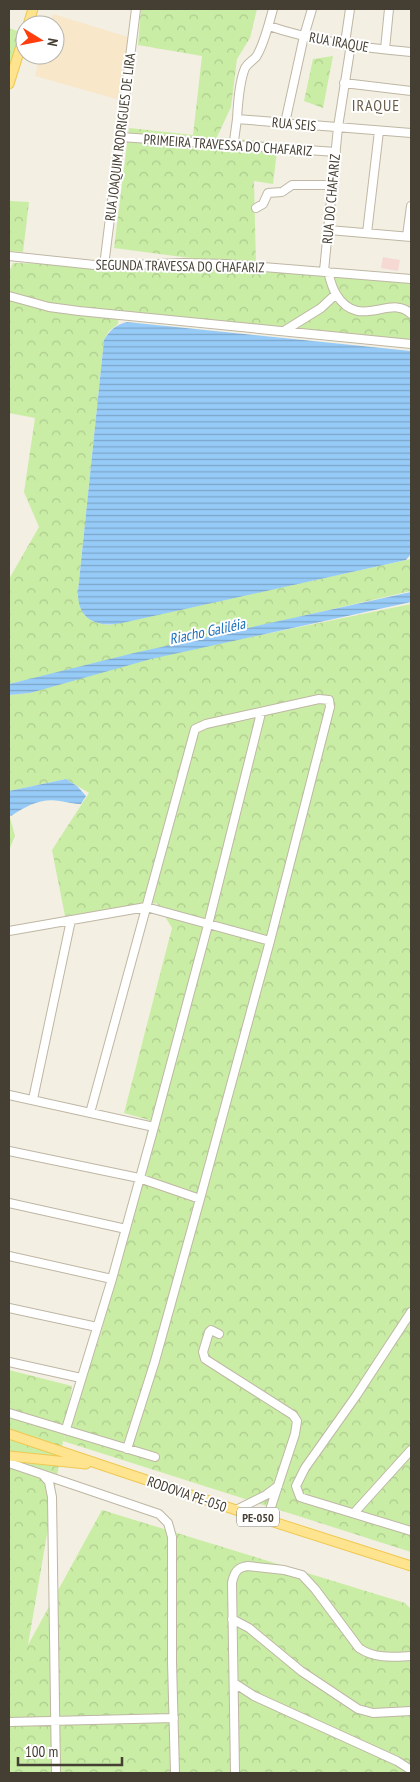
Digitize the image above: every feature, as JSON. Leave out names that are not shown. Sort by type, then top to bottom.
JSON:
[{"type":"main road","points":[[9,84],[15,65]]},
{"type":"main road","name":"RODOVIA PE-050","points":[[9,1434],[411,1566]]},
{"type":"main road","name":"RODOVIA PE-050","points":[[9,1456],[44,1458],[106,1466]]},
{"type":"street","name":"RUA JOAQUIM RODRIGUES DE LIRA","points":[[104,266],[136,9]]},
{"type":"street","points":[[234,141],[243,76],[246,66],[251,60],[255,59],[273,9]]},
{"type":"street","points":[[285,123],[304,36],[312,9]]},
{"type":"street","name":"RUA DO CHAFARIZ","points":[[326,272],[350,9]]},
{"type":"street","points":[[384,49],[389,9]]},
{"type":"street","name":"RUA IRAQUE","points":[[268,26],[304,36],[411,52]]},
{"type":"street","points":[[344,83],[411,91]]},
{"type":"street","name":"RUA SEIS","points":[[237,119],[411,133]]},
{"type":"street","points":[[367,233],[379,131]]},
{"type":"street","name":"PRIMEIRA TRAVESSA DO CHAFARIZ","points":[[121,137],[336,152]]},
{"type":"street","points":[[256,208],[263,204],[269,192],[282,192],[289,186],[296,184],[333,186]]},
{"type":"street","points":[[329,230],[409,237],[411,206]]},
{"type":"street","name":"SEGUNDA TRAVESSA DO CHAFARIZ","points":[[9,256],[104,266],[184,263],[217,264],[411,279]]},
{"type":"street","points":[[326,272],[336,294],[346,307],[361,312],[400,307],[411,314]]},
{"type":"street","points":[[284,332],[321,308],[336,294]]},
{"type":"street","points":[[9,296],[49,307],[79,311],[411,344]]},
{"type":"street","points":[[90,1113],[196,729],[206,724],[319,699],[327,699],[330,703],[270,941],[155,1361],[127,1448]]},
{"type":"street","points":[[66,1429],[112,1279],[154,1128],[208,925],[261,713]]},
{"type":"street","points":[[9,931],[146,907],[270,941]]},
{"type":"street","points":[[32,1099],[71,920]]},
{"type":"street","points":[[9,1095],[154,1128]]},
{"type":"street","points":[[9,1151],[139,1178],[200,1199]]},
{"type":"street","points":[[9,1203],[126,1229]]},
{"type":"street","points":[[9,1256],[112,1279]]},
{"type":"street","points":[[9,1308],[97,1327]]},
{"type":"street","points":[[411,1312],[356,1396],[305,1468],[296,1486],[300,1497],[411,1531]]},
{"type":"street","points":[[219,1334],[211,1330],[209,1332],[203,1352],[206,1361],[295,1417],[297,1424],[267,1520]]},
{"type":"street","points":[[9,1362],[81,1378]]},
{"type":"street","points":[[9,1413],[155,1457]]},
{"type":"street","points":[[354,1513],[411,1450]]},
{"type":"street","points":[[9,1463],[159,1514],[168,1523],[172,1537],[175,1773]]},
{"type":"street","points":[[39,1472],[49,1482],[52,1497],[56,1773]]},
{"type":"street","points":[[236,1510],[266,1495],[278,1486]]},
{"type":"street","points":[[235,1773],[232,1583],[237,1570],[248,1566],[294,1572],[302,1575],[332,1610],[353,1641],[368,1654],[387,1657],[411,1656]]},
{"type":"street","points":[[232,1619],[249,1628],[302,1671],[358,1709],[373,1713],[411,1711]]},
{"type":"street","points":[[234,1683],[254,1696],[397,1761],[411,1770]]},
{"type":"street","points":[[9,1722],[174,1718]]},
{"type":"shaded area","points":[[65,18],[128,37],[120,100],[35,76],[38,65],[65,65]]},
{"type":"shaded area","points":[[383,257],[400,260],[398,271],[381,268]]},
{"type":"green space","points":[[141,9],[257,9],[250,38],[237,59],[231,107],[217,137],[278,143],[273,184],[254,181],[256,266],[411,282],[411,344],[119,315],[118,324],[109,331],[104,340],[78,591],[84,615],[94,622],[109,625],[411,559],[411,591],[9,684],[9,579],[39,527],[24,492],[35,418],[9,413],[9,272],[13,263],[243,265],[114,248],[129,128],[193,135],[202,56],[138,45]]},
{"type":"green space","points":[[9,28],[15,30],[15,50],[9,71]]},
{"type":"green space","points":[[333,56],[323,108],[304,101],[313,59]]},
{"type":"green space","points":[[10,201],[29,202],[23,252],[9,251]]},
{"type":"green space","points":[[411,604],[411,1552],[63,1441],[28,1645],[102,1510],[405,1603],[411,1609],[411,1773],[9,1773],[9,1370],[72,1386],[64,1439],[100,1336],[132,1220],[149,1120],[124,1113],[172,928],[157,903],[65,916],[52,850],[89,793],[66,779],[9,791],[9,695],[30,693],[154,654],[256,636]]},
{"type":"green space","points":[[9,814],[15,836],[9,850]]},
{"type":"water","points":[[127,322],[411,351],[411,554],[406,560],[122,623],[104,624],[90,620],[81,609],[78,591],[104,340],[113,328]]},
{"type":"water","points":[[411,592],[411,602],[151,659],[30,693],[9,695],[9,684],[134,653]]},
{"type":"water","points":[[66,779],[77,786],[86,796],[81,804],[53,800],[28,806],[11,816],[9,814],[9,791]]},
{"type":"district","name":"IRAQUE","points":[[376,105]]},
{"type":"water label","name":"Riacho Galiléia","points":[[207,631]]}]
